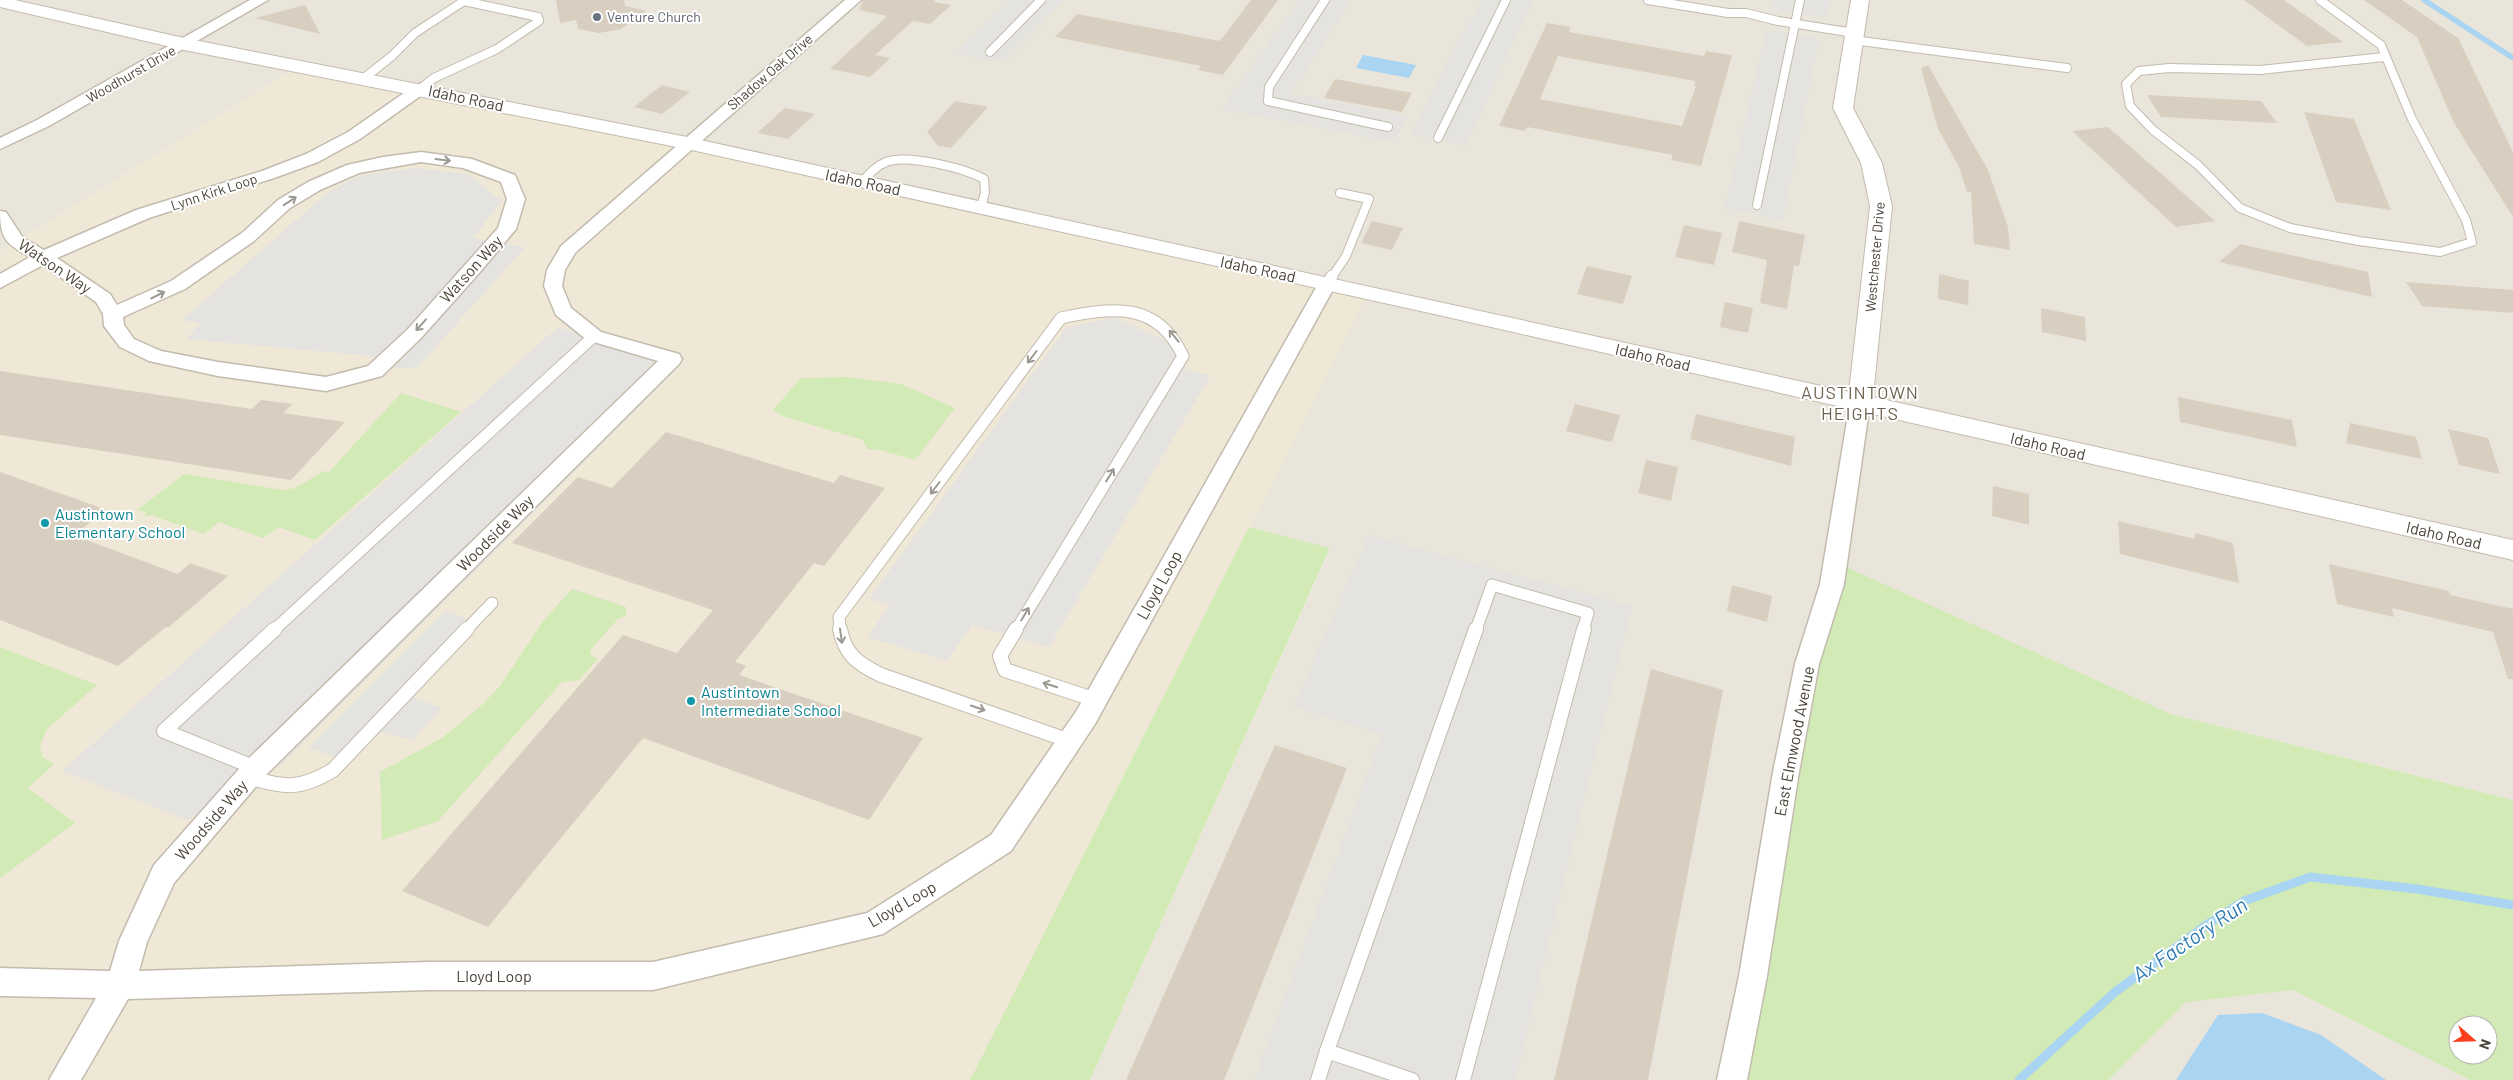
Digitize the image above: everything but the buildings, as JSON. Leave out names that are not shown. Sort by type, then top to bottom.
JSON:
[{"type":"street","name":"Woodhurst Drive","points":[[0,144],[43,124],[261,0]]},
{"type":"street","name":"Shadow Oak Drive","points":[[687,143],[854,0]]},
{"type":"street","name":"Westchester Drive","points":[[1860,0],[1843,108],[1846,118],[1872,164],[1878,184],[1881,206],[1860,403]]},
{"type":"street","name":"Idaho Road","points":[[0,2],[184,44],[687,143],[2513,550]]},
{"type":"street","name":"Lynn Kirk Loop","points":[[0,282],[42,256],[97,232],[191,198],[284,170],[314,158],[350,138],[420,89]]},
{"type":"street","name":"Woodside Way","points":[[64,1080],[120,985],[133,941],[164,874],[252,772],[672,359],[594,336],[563,311],[553,286],[556,270],[567,250],[653,176],[687,143]]},
{"type":"street","name":"Watson Way","points":[[0,216],[16,242],[42,256],[103,298],[113,314],[114,326],[127,343],[156,356],[218,369],[326,384],[375,371],[414,334],[507,229],[516,199],[509,179],[466,163],[421,158],[383,162],[353,170],[314,186],[284,204],[248,237],[178,285],[113,314]]},
{"type":"street","name":"Lloyd Loop","points":[[120,985],[428,976],[653,976],[873,925],[1001,843],[1096,700],[1326,284]]},
{"type":"street","name":"East Elmwood Avenue","points":[[1732,1080],[1752,976],[1786,772],[1808,664],[1832,584],[1860,403]]},
{"type":"street","points":[[0,982],[120,985]]},
{"type":"lane","points":[[990,52],[1041,0]]},
{"type":"lane","points":[[1325,0],[1269,87],[1268,101],[1388,126]]},
{"type":"lane","points":[[1438,138],[1506,0]]},
{"type":"lane","points":[[1648,0],[1728,13],[1758,23],[1778,21],[1854,36],[2067,68]]},
{"type":"lane","points":[[1757,205],[1800,0]]},
{"type":"lane","points":[[2320,0],[2381,45],[2384,58],[2412,119],[2466,220],[2472,242],[2440,252],[2359,241],[2290,228],[2240,208],[2198,165],[2153,130],[2130,106],[2126,84],[2139,71],[2169,68],[2260,70],[2384,58]]},
{"type":"lane","points":[[363,79],[392,56],[415,33],[465,1],[538,17],[539,21],[497,49],[434,78],[420,89]]},
{"type":"lane","points":[[862,182],[880,165],[889,161],[910,160],[975,174],[984,179],[986,192],[981,208]]},
{"type":"lane","points":[[1326,284],[1346,256],[1369,198],[1340,193]]},
{"type":"lane","points":[[1070,741],[881,675],[855,662],[841,642],[839,617],[1061,318],[1092,310],[1119,310],[1137,312],[1151,318],[1171,331],[1178,341],[1183,356],[1000,656],[1005,670],[1096,700]]},
{"type":"lane","points":[[492,603],[333,770],[311,784],[280,787],[164,731],[594,336]]},
{"type":"lane","points":[[1318,1080],[1492,585],[1588,612],[1463,1080]]},
{"type":"lane","points":[[1327,1051],[1412,1080]]},
{"type":"shaded area","points":[[0,0],[2513,0],[2513,800],[2171,714],[1835,563],[1732,1080],[1090,1080],[1330,549],[1249,527],[1367,293],[299,66],[0,252]]},
{"type":"shaded area","points":[[1009,0],[1064,0],[1003,63],[955,53]]},
{"type":"shaded area","points":[[1299,0],[1352,0],[1291,93],[1407,116],[1393,142],[1222,109]]},
{"type":"shaded area","points":[[1481,0],[1534,0],[1465,145],[1410,134]]},
{"type":"shaded area","points":[[1775,0],[1831,0],[1827,18],[1773,10]]},
{"type":"shaded area","points":[[1767,30],[1819,38],[1783,220],[1724,208]]},
{"type":"shaded area","points":[[299,66],[1368,293],[970,1080],[0,1080],[0,252]]},
{"type":"shaded area","points":[[414,168],[468,174],[502,201],[473,238],[525,247],[417,368],[397,368],[371,356],[186,339],[200,323],[182,320],[328,192],[359,176]]},
{"type":"shaded area","points":[[1114,317],[1169,342],[1187,370],[1211,375],[1049,647],[972,625],[947,661],[867,637],[890,605],[869,599],[1066,328]]},
{"type":"shaded area","points":[[558,327],[677,369],[282,764],[187,820],[62,771]]},
{"type":"shaded area","points":[[1368,535],[1632,606],[1515,1080],[1254,1080],[1382,734],[1294,707]]},
{"type":"shaded area","points":[[445,611],[474,621],[405,694],[442,708],[412,740],[372,729],[343,759],[308,748]]},
{"type":"shaded area","points":[[2293,990],[2470,1080],[2109,1080],[2186,1001]]},
{"type":"green space","points":[[847,377],[901,384],[955,408],[915,460],[880,450],[867,449],[863,440],[782,416],[773,410],[801,378]]},
{"type":"green space","points":[[401,393],[461,412],[315,540],[279,527],[263,538],[219,522],[204,534],[151,515],[145,516],[146,512],[137,510],[184,474],[283,490],[295,488],[324,471],[329,472]]},
{"type":"green space","points":[[1249,527],[1330,548],[1090,1080],[970,1080]]},
{"type":"green space","points":[[1835,562],[2171,714],[2513,800],[2513,1080],[2470,1080],[2293,990],[2186,1002],[2109,1080],[1732,1080]]},
{"type":"green space","points":[[572,589],[626,607],[626,616],[619,618],[591,649],[590,654],[598,659],[579,680],[562,682],[438,821],[382,840],[380,772],[442,738],[483,704],[500,686],[544,620]]},
{"type":"green space","points":[[0,647],[97,685],[47,729],[40,745],[42,757],[54,764],[28,788],[75,823],[0,878]]},
{"type":"water","points":[[1363,55],[1416,65],[1409,78],[1356,68]]},
{"type":"water","points":[[2262,1013],[2321,1035],[2386,1080],[2176,1080],[2218,1015]]},
{"type":"waterway","name":"Ax Factory Run","points":[[2424,0],[2513,58]]},
{"type":"waterway","name":"Ax Factory Run","points":[[2019,1080],[2115,992],[2208,924],[2244,901],[2310,877],[2417,889],[2513,905]]},
{"type":"place","name":"Venture Church","points":[[597,17]]},
{"type":"place","name":"Austintown Elementary School","points":[[45,523]]},
{"type":"place","name":"Austintown Intermediate School","points":[[691,701]]},
{"type":"district","name":"AUSTINTOWN HEIGHTS","points":[[1860,403]]}]
